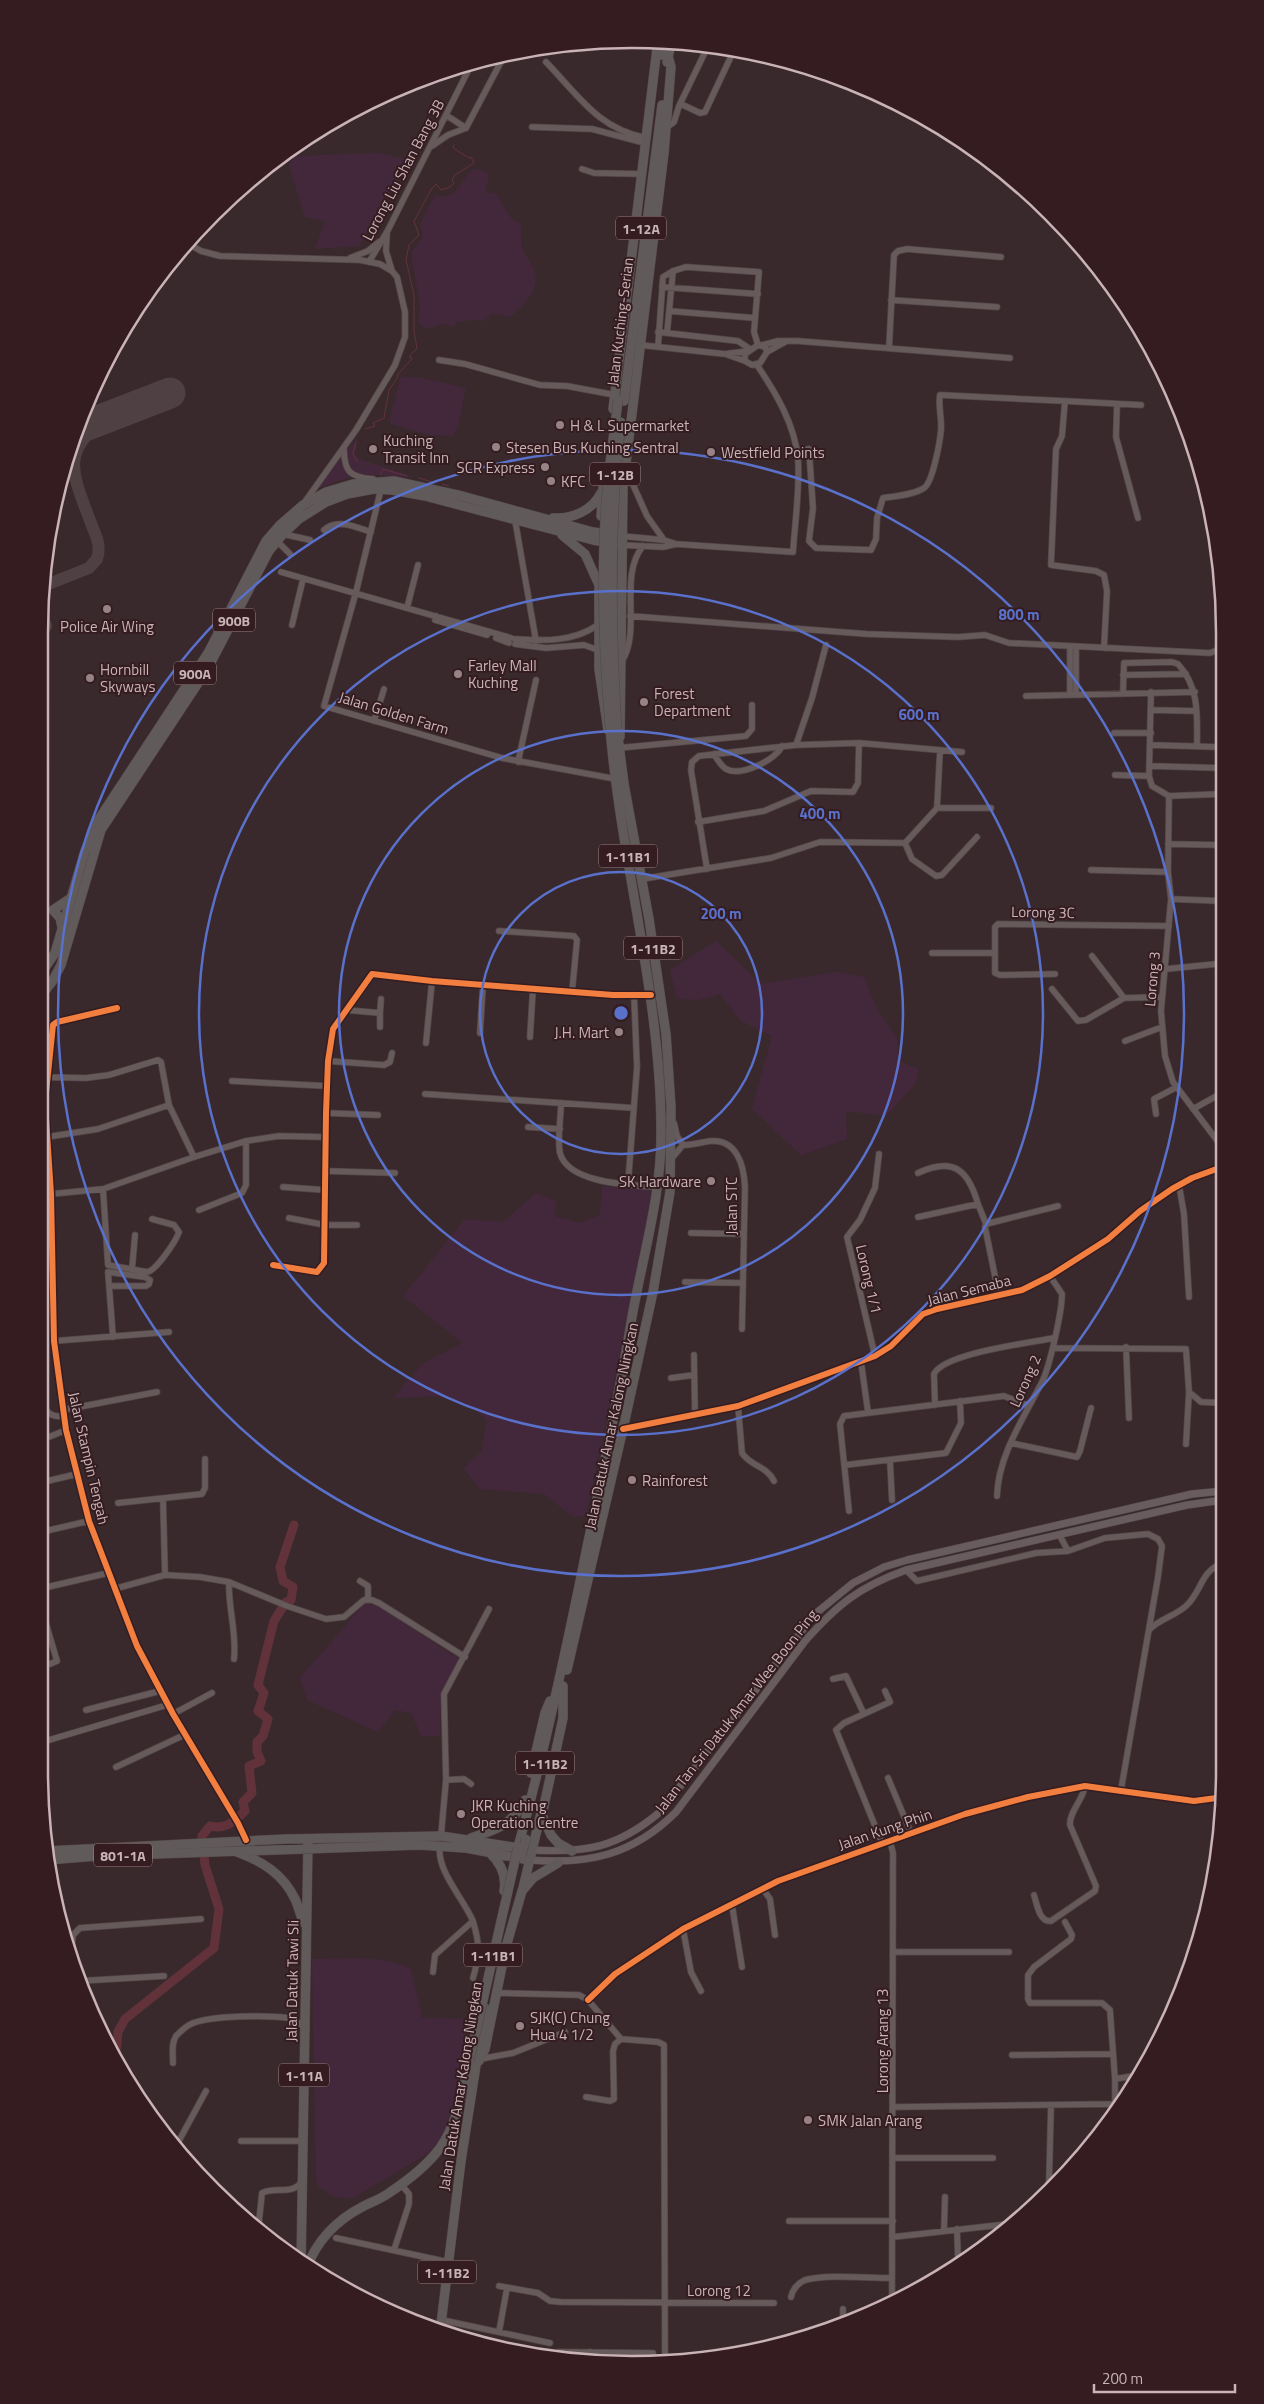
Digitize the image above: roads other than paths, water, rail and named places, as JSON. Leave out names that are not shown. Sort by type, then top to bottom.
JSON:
[{"type":"highway","points":[[615,746],[604,716],[598,650],[603,489],[657,49]]},
{"type":"highway","name":"Jalan Kuching-Serian","points":[[601,541],[665,49]]},
{"type":"highway","name":"Jalan Kuching-Serian","points":[[665,55],[668,49]]},
{"type":"highway","points":[[654,72],[665,55]]},
{"type":"highway","points":[[615,746],[622,728],[621,540],[626,467],[666,128],[671,67],[665,55]]},
{"type":"highway","name":"900A","points":[[48,963],[55,953],[87,846],[99,819],[208,653],[266,541],[280,525],[303,505],[320,495],[353,484],[394,481],[462,496],[541,518],[601,541]]},
{"type":"highway","name":"900B","points":[[48,987],[61,965],[101,830],[197,687],[222,644],[259,568],[280,537],[298,519],[326,502],[357,492],[381,489],[425,496],[601,541],[621,540]]},
{"type":"highway","points":[[541,518],[564,518],[581,512],[595,502],[603,489]]},
{"type":"highway","points":[[462,496],[464,502],[485,512]]},
{"type":"highway","points":[[601,523],[612,530],[622,526]]},
{"type":"highway","points":[[557,531],[585,554],[599,585]]},
{"type":"highway","name":"Jalan Datuk Amar Kalong Ningkan","points":[[560,1686],[621,1384],[637,1288],[657,1187],[662,1134],[660,1077],[651,995],[616,780],[614,728],[605,661],[601,541]]},
{"type":"highway","points":[[600,569],[608,563],[621,571]]},
{"type":"highway","name":"Jalan Datuk Amar Kalong Ningkan","points":[[441,2324],[473,2064],[508,1887],[623,1429],[653,1292],[668,1204],[671,1107],[666,1034],[642,879],[615,746]]},
{"type":"highway","points":[[63,930],[60,918],[53,910],[64,904],[72,896]]},
{"type":"highway","points":[[637,1288],[645,1259],[651,1254],[654,1255],[655,1261],[653,1292]]},
{"type":"highway","points":[[473,2064],[468,2051],[506,1880],[545,1713],[560,1686]]},
{"type":"highway","points":[[473,2064],[485,2049],[506,1947],[522,1891],[563,1718],[560,1686]]},
{"type":"highway","points":[[468,1839],[495,1830],[510,1821],[517,1814],[525,1800]]},
{"type":"highway","points":[[543,1803],[542,1815],[551,1835],[558,1843],[572,1851]]},
{"type":"highway","points":[[308,1843],[441,1836],[532,1850]]},
{"type":"highway","points":[[53,1851],[203,1848],[246,1840],[286,1839],[308,1843],[440,1846],[489,1852],[529,1860]]},
{"type":"highway","points":[[286,1839],[292,1845],[292,1849]]},
{"type":"highway","name":"801-1A","points":[[55,1859],[203,1848],[233,1851],[292,1849],[308,1843]]},
{"type":"highway","name":"Jalan Datuk Tawi Sli","points":[[301,2254],[308,1843]]},
{"type":"highway","points":[[233,1851],[264,1864],[277,1874],[292,1892],[307,1927]]},
{"type":"highway","points":[[489,1852],[499,1863],[506,1880]]},
{"type":"highway","points":[[522,1891],[533,1878],[558,1863]]},
{"type":"highway","name":"Jalan Datuk Amar Kalong Ningkan","points":[[311,2260],[332,2227],[351,2213],[388,2194],[423,2167],[440,2149],[457,2115],[473,2064]]},
{"type":"highway","points":[[388,2194],[404,2188]]},
{"type":"main road","name":"Jalan Tan Sri Datuk Amar Wee Boon Ping","points":[[532,1850],[572,1851],[617,1840],[632,1833],[660,1812],[804,1626],[841,1591],[868,1574],[907,1560],[1192,1494],[1216,1491]]},
{"type":"main road","name":"Jalan Tan Sri Datuk Amar Wee Boon Ping","points":[[529,1860],[558,1863],[578,1862],[607,1855],[622,1850],[660,1828],[676,1812],[805,1641],[828,1615],[849,1597],[877,1581],[906,1570],[1060,1536],[1187,1505],[1216,1501]]},
{"type":"street","points":[[666,128],[674,122],[705,53]]},
{"type":"street","points":[[681,104],[700,113],[705,112],[731,57]]},
{"type":"street","points":[[546,62],[607,124],[645,141]]},
{"type":"street","points":[[430,148],[448,136],[466,128],[500,63]]},
{"type":"street","name":"Lorong Liu Shan Bang 3B","points":[[369,262],[388,230],[468,71]]},
{"type":"street","points":[[446,115],[466,128]]},
{"type":"street","points":[[532,127],[592,129],[645,141]]},
{"type":"street","points":[[582,169],[594,173],[641,174]]},
{"type":"street","points":[[303,505],[344,449],[395,365],[405,337],[403,297],[386,251],[388,230]]},
{"type":"street","points":[[346,260],[368,250],[381,240]]},
{"type":"street","points":[[193,247],[220,256],[369,262],[392,271]]},
{"type":"street","points":[[889,348],[894,255],[898,250],[907,249],[1001,257]]},
{"type":"street","points":[[658,347],[663,277],[673,271],[686,267],[757,271],[760,274],[754,332],[760,345],[766,352]]},
{"type":"street","points":[[667,333],[673,271]]},
{"type":"street","points":[[662,287],[758,294]]},
{"type":"street","points":[[891,300],[997,307]]},
{"type":"street","points":[[669,311],[755,318]]},
{"type":"street","points":[[658,332],[738,341],[749,350]]},
{"type":"street","points":[[725,354],[749,350],[760,345],[778,341],[787,341],[1010,358]]},
{"type":"street","points":[[757,365],[766,352],[787,341]]},
{"type":"street","points":[[640,345],[725,354],[752,365],[757,365]]},
{"type":"street","points":[[746,361],[745,354],[749,350]]},
{"type":"street","points":[[439,360],[465,364],[540,385],[567,386],[614,395]]},
{"type":"street","points":[[621,540],[664,540],[676,544],[794,552],[798,459],[790,428],[778,396],[757,365]]},
{"type":"street","points":[[796,452],[809,450],[813,508],[809,541],[816,548],[871,550],[876,538],[877,518],[883,498],[915,492],[926,487],[931,477],[941,428],[938,406],[940,395],[1141,405]]},
{"type":"street","points":[[1064,401],[1062,436],[1056,449],[1051,565],[1096,571],[1104,575],[1107,591],[1104,648]]},
{"type":"street","points":[[1118,404],[1116,437],[1138,518]]},
{"type":"street","points":[[344,449],[344,464],[354,476],[394,481]]},
{"type":"street","points":[[626,467],[647,516],[664,540]]},
{"type":"street","name":"Jalan Golden Farm","points":[[381,489],[356,592],[324,706],[518,762],[616,780]]},
{"type":"street","points":[[515,520],[536,641]]},
{"type":"street","points":[[324,530],[331,525],[338,524],[371,532]]},
{"type":"street","points":[[280,537],[310,540]]},
{"type":"street","points":[[280,537],[290,554]]},
{"type":"street","points":[[621,540],[643,546],[663,547],[676,544]]},
{"type":"street","points":[[621,663],[628,650],[634,563],[643,546]]},
{"type":"street","points":[[407,608],[418,565]]},
{"type":"street","points":[[281,572],[356,592],[512,641],[546,648],[579,644],[598,650]]},
{"type":"street","points":[[292,625],[304,579]]},
{"type":"street","points":[[630,616],[868,634],[958,637],[985,635],[1009,643],[1073,647],[1210,653],[1216,651]]},
{"type":"street","points":[[512,641],[547,641],[584,635],[598,626]]},
{"type":"street","points":[[578,636],[582,639],[579,644]]},
{"type":"street","points":[[796,745],[812,698],[826,644]]},
{"type":"street","points":[[1073,647],[1073,694]]},
{"type":"street","points":[[1123,692],[1125,663],[1172,662],[1178,664],[1186,674],[1195,692],[1197,746]]},
{"type":"street","points":[[1123,675],[1186,674]]},
{"type":"street","points":[[518,762],[535,683]]},
{"type":"street","points":[[374,721],[384,689]]},
{"type":"street","points":[[1026,696],[1123,692],[1195,692]]},
{"type":"street","points":[[1150,692],[1149,776],[1152,786],[1157,791],[1169,796],[1216,794]]},
{"type":"street","points":[[615,746],[746,736],[752,729],[752,705]]},
{"type":"street","points":[[1150,710],[1196,711]]},
{"type":"street","points":[[1114,733],[1150,733]]},
{"type":"street","points":[[698,822],[764,811],[811,791],[854,792],[858,783],[859,743]]},
{"type":"street","points":[[707,869],[698,822],[691,766],[695,758],[699,756],[782,746],[859,743],[962,752]]},
{"type":"street","points":[[1150,745],[1216,747]]},
{"type":"street","points":[[714,754],[724,768],[735,771],[770,760],[775,757],[782,746]]},
{"type":"street","points":[[642,879],[771,858],[820,842],[905,843],[937,808],[940,750]]},
{"type":"street","points":[[1150,766],[1216,768]]},
{"type":"street","points":[[1115,775],[1149,776]]},
{"type":"street","name":"Lorong 3","points":[[1169,796],[1168,872],[1171,899],[1162,997],[1162,1027],[1169,1074],[1216,1139]]},
{"type":"street","points":[[937,808],[991,808]]},
{"type":"street","points":[[905,843],[912,859],[936,876],[942,875],[977,838]]},
{"type":"street","points":[[1168,844],[1216,845]]},
{"type":"street","points":[[1091,870],[1168,872]]},
{"type":"street","points":[[1171,899],[1216,902]]},
{"type":"street","name":"Lorong 3C","points":[[1055,974],[996,974],[994,953],[995,927],[998,924],[1169,926]]},
{"type":"street","points":[[499,931],[574,936],[577,940],[572,992]]},
{"type":"street","points":[[932,953],[994,953]]},
{"type":"street","points":[[1092,956],[1124,998]]},
{"type":"street","points":[[1166,969],[1216,964]]},
{"type":"street","points":[[273,1265],[317,1272],[324,1263],[325,1137],[328,1061],[333,1026],[372,974],[432,981],[572,992],[651,995]]},
{"type":"street","points":[[426,1042],[432,981]]},
{"type":"street","points":[[628,1184],[637,1067],[637,994],[649,983]]},
{"type":"street","points":[[480,1032],[483,985]]},
{"type":"street","points":[[530,1037],[533,988]]},
{"type":"street","points":[[1052,989],[1078,1020],[1086,1020],[1124,998],[1162,997]]},
{"type":"street","points":[[380,1027],[381,999]]},
{"type":"street","name":"Jalan Stampin Tengah","points":[[48,1062],[53,1025],[57,1022],[117,1008]]},
{"type":"street","points":[[346,1010],[380,1013]]},
{"type":"street","points":[[1125,1041],[1162,1027]]},
{"type":"street","points":[[328,1061],[388,1065],[392,1053]]},
{"type":"street","points":[[48,1077],[86,1078],[109,1075],[154,1060],[161,1062],[169,1106],[194,1157]]},
{"type":"street","points":[[232,1081],[327,1086]]},
{"type":"street","points":[[1156,1114],[1154,1099],[1177,1087]]},
{"type":"street","points":[[424,1094],[634,1108]]},
{"type":"street","points":[[1193,1108],[1216,1096]]},
{"type":"street","points":[[561,1102],[560,1152],[564,1162],[598,1181],[657,1187]]},
{"type":"street","points":[[48,1137],[98,1129],[169,1106]]},
{"type":"street","points":[[670,1170],[675,1153],[683,1145],[677,1136],[671,1107]]},
{"type":"street","points":[[326,1113],[378,1115]]},
{"type":"street","points":[[528,1127],[560,1129]]},
{"type":"street","points":[[51,1194],[103,1189],[246,1141],[279,1136],[325,1137]]},
{"type":"street","points":[[199,1210],[242,1193],[246,1186],[246,1141]]},
{"type":"street","name":"Jalan STC","points":[[683,1145],[717,1141],[727,1144],[735,1151],[744,1173],[742,1329]]},
{"type":"street","name":"Jalan Stampin Tengah","points":[[48,1151],[51,1194],[54,1341],[66,1430],[89,1521],[137,1646],[172,1714],[231,1811],[246,1840]]},
{"type":"street","name":"Lorong 1/1","points":[[875,1356],[847,1237],[860,1220],[875,1188],[878,1154]]},
{"type":"street","points":[[918,1173],[931,1167],[942,1166],[960,1170],[966,1175],[986,1224],[985,1227],[999,1296]]},
{"type":"street","name":"Jalan Semaba","points":[[623,1429],[738,1406],[875,1356],[891,1346],[923,1314],[937,1309],[1022,1290],[1050,1276],[1108,1239],[1140,1211],[1179,1186],[1216,1170]]},
{"type":"street","points":[[325,1171],[395,1173]]},
{"type":"street","points":[[1179,1186],[1184,1214],[1189,1297]]},
{"type":"street","points":[[283,1187],[325,1190]]},
{"type":"street","points":[[103,1189],[108,1265],[150,1272],[178,1234],[178,1228],[174,1225],[152,1219]]},
{"type":"street","points":[[918,1217],[978,1204]]},
{"type":"street","points":[[986,1224],[1058,1206]]},
{"type":"street","points":[[289,1218],[325,1225],[358,1225]]},
{"type":"street","points":[[691,1233],[744,1234]]},
{"type":"street","points":[[132,1269],[136,1235]]},
{"type":"street","points":[[48,1269],[52,1267]]},
{"type":"street","points":[[110,1286],[146,1286],[150,1280],[145,1277],[108,1272],[112,1337]]},
{"type":"street","name":"Lorong 2","points":[[997,1496],[998,1482],[1012,1443],[1028,1406],[1044,1378],[1053,1348],[1062,1294],[1050,1276]]},
{"type":"street","points":[[685,1282],[743,1283]]},
{"type":"street","points":[[54,1341],[168,1332]]},
{"type":"street","points":[[936,1405],[934,1374],[941,1366],[974,1353],[1054,1338]]},
{"type":"street","points":[[1053,1348],[1126,1347],[1186,1349],[1189,1392],[1186,1444]]},
{"type":"street","points":[[1126,1347],[1128,1418]]},
{"type":"street","points":[[694,1355],[695,1416]]},
{"type":"street","points":[[861,1362],[868,1412]]},
{"type":"street","points":[[671,1378],[694,1375]]},
{"type":"street","points":[[48,1411],[54,1417],[63,1413],[157,1392]]},
{"type":"street","points":[[1189,1392],[1201,1402],[1216,1403]]},
{"type":"street","points":[[849,1511],[841,1419],[849,1414],[1004,1396],[1028,1406]]},
{"type":"street","points":[[845,1465],[946,1453],[961,1423],[960,1401]]},
{"type":"street","points":[[738,1406],[742,1453],[746,1460],[764,1468],[774,1481]]},
{"type":"street","points":[[1012,1443],[1077,1457],[1091,1408]]},
{"type":"street","points":[[48,1437],[66,1430]]},
{"type":"street","points":[[118,1503],[199,1495],[204,1492],[205,1459]]},
{"type":"street","points":[[890,1460],[892,1500]]},
{"type":"street","points":[[48,1481],[77,1474]]},
{"type":"street","points":[[163,1499],[165,1575]]},
{"type":"street","points":[[48,1530],[89,1521]]},
{"type":"street","points":[[906,1570],[917,1581],[1036,1553],[1068,1551],[1105,1538],[1148,1534],[1158,1539],[1162,1546],[1150,1629],[1121,1790]]},
{"type":"street","points":[[1060,1536],[1068,1551]]},
{"type":"street","points":[[1150,1629],[1187,1606],[1202,1578],[1216,1566]]},
{"type":"street","points":[[48,1587],[108,1573]]},
{"type":"street","points":[[114,1589],[165,1575],[200,1577],[229,1582],[287,1606],[320,1618],[333,1620],[344,1617],[364,1600],[368,1599],[379,1603],[464,1657]]},
{"type":"street","points":[[360,1581],[368,1586],[368,1599]]},
{"type":"street","points":[[229,1582],[228,1597],[234,1636],[234,1659]]},
{"type":"street","points":[[441,1836],[446,1780],[444,1694],[490,1609]]},
{"type":"street","points":[[48,1628],[58,1659],[48,1664]]},
{"type":"street","points":[[833,1679],[846,1676],[864,1714]]},
{"type":"street","points":[[86,1710],[160,1691]]},
{"type":"street","points":[[882,1843],[836,1730],[844,1723],[890,1702],[885,1691]]},
{"type":"street","points":[[172,1714],[212,1693]]},
{"type":"street","points":[[48,1740],[167,1705]]},
{"type":"street","points":[[116,1767],[184,1734]]},
{"type":"street","points":[[888,1778],[911,1833]]},
{"type":"street","points":[[446,1780],[464,1779],[471,1784]]},
{"type":"street","points":[[1034,1895],[1042,1919],[1046,1922],[1051,1921],[1096,1891],[1096,1886],[1070,1825],[1070,1820],[1083,1797],[1085,1786]]},
{"type":"street","name":"Jalan Kung Phin","points":[[588,2000],[615,1974],[683,1929],[763,1889],[811,1868],[911,1833],[1012,1801],[1085,1786],[1194,1801],[1215,1798]]},
{"type":"street","name":"Lorong Arang 13","points":[[890,1841],[894,1853],[893,2295]]},
{"type":"street","points":[[440,1846],[438,1855],[441,1866],[464,1901],[480,1944],[473,1978]]},
{"type":"street","points":[[763,1889],[770,1899],[775,1935]]},
{"type":"street","points":[[732,1905],[742,1967]]},
{"type":"street","points":[[73,1940],[73,1936],[80,1928],[201,1919]]},
{"type":"street","points":[[434,1972],[435,1955],[473,1921]]},
{"type":"street","points":[[1065,1922],[1072,1935],[1071,1939],[1034,1967],[1028,1975],[1028,2001],[1102,2004],[1110,2010],[1115,2079],[1114,2103]]},
{"type":"street","points":[[683,1929],[691,1972],[701,1991]]},
{"type":"street","points":[[894,1952],[1009,1952]]},
{"type":"street","points":[[86,1981],[164,1976]]},
{"type":"street","points":[[496,1993],[580,1995],[588,2000],[621,2039]]},
{"type":"street","points":[[173,2063],[172,2045],[176,2036],[189,2025],[196,2022],[239,2017],[288,2018],[298,2021],[305,2028]]},
{"type":"street","points":[[473,2064],[513,2053],[565,2032]]},
{"type":"street","points":[[586,2097],[610,2101],[614,2099],[613,2051],[615,2044],[621,2039],[658,2042],[664,2045],[666,2355]]},
{"type":"street","points":[[1012,2055],[1112,2054]]},
{"type":"street","points":[[1115,2079],[1131,2076]]},
{"type":"street","points":[[179,2141],[206,2091]]},
{"type":"street","points":[[894,2107],[1113,2104]]},
{"type":"street","points":[[1049,2181],[1051,2106]]},
{"type":"street","points":[[241,2141],[302,2142]]},
{"type":"street","points":[[893,2158],[993,2158]]},
{"type":"street","points":[[259,2221],[262,2193],[291,2190],[299,2186],[302,2180]]},
{"type":"street","points":[[394,2250],[409,2204],[409,2194],[404,2188]]},
{"type":"street","points":[[944,2230],[945,2197]]},
{"type":"street","points":[[788,2221],[893,2220]]},
{"type":"street","points":[[893,2237],[1001,2224]]},
{"type":"street","points":[[957,2229],[958,2257]]},
{"type":"street","points":[[336,2238],[448,2262]]},
{"type":"street","points":[[791,2297],[792,2292],[804,2281],[819,2278],[892,2278]]},
{"type":"street","name":"Lorong 12","points":[[499,2286],[538,2293],[550,2301],[561,2302],[774,2303]]},
{"type":"street","points":[[499,2332],[507,2288]]},
{"type":"street","points":[[843,2309],[843,2317]]},
{"type":"street","points":[[442,2320],[550,2344]]},
{"type":"street","points":[[566,2352],[653,2353]]},
{"type":"waterway","points":[[365,429],[375,426],[373,423],[384,418],[389,390],[398,374],[412,358],[409,357],[417,348],[414,331],[414,295],[406,260],[409,245],[419,235],[414,221],[432,188],[436,184],[441,190],[450,187],[454,183],[452,180],[455,175],[474,163],[471,157],[469,158],[453,148],[454,145]]},
{"type":"waterway","points":[[356,443],[353,454],[358,462]]},
{"type":"waterway","points":[[381,474],[383,469],[407,476]]},
{"type":"waterway","points":[[419,478],[435,483]]},
{"type":"waterway","points":[[442,484],[449,486]]},
{"type":"waterway","points":[[117,2047],[118,2032],[125,2019],[214,1948],[219,1909],[205,1865],[202,1836],[210,1826],[225,1826],[237,1818],[245,1811],[243,1802],[252,1793],[249,1766],[261,1761],[257,1752],[257,1742],[263,1736],[268,1719],[258,1711],[264,1693],[258,1685],[274,1621],[286,1602],[291,1600],[293,1587],[283,1581],[280,1567],[294,1525]]},
{"type":"place","name":"H & L Supermarket","points":[[560,425]]},
{"type":"place","name":"Stesen Bus Kuching Sentral","points":[[496,447]]},
{"type":"place","name":"Kuching Transit Inn","points":[[373,449]]},
{"type":"place","name":"Westfield Points","points":[[711,452]]},
{"type":"place","name":"SCR Express","points":[[545,467]]},
{"type":"place","name":"KFC","points":[[551,481]]},
{"type":"place","name":"Police Air Wing","points":[[107,609]]},
{"type":"place","name":"Farley Mall Kuching","points":[[458,674]]},
{"type":"place","name":"Hornbill Skyways","points":[[90,678]]},
{"type":"place","name":"Forest Department","points":[[644,702]]},
{"type":"place","name":"J.H. Mart","points":[[619,1032]]},
{"type":"place","name":"SK Hardware","points":[[711,1181]]},
{"type":"place","name":"Rainforest","points":[[632,1480]]},
{"type":"place","name":"JKR Kuching Operation Centre","points":[[461,1814]]},
{"type":"place","name":"SJK(C) Chung Hua 4 1/2","points":[[520,2026]]},
{"type":"place","name":"SMK Jalan Arang","points":[[808,2120]]}]
